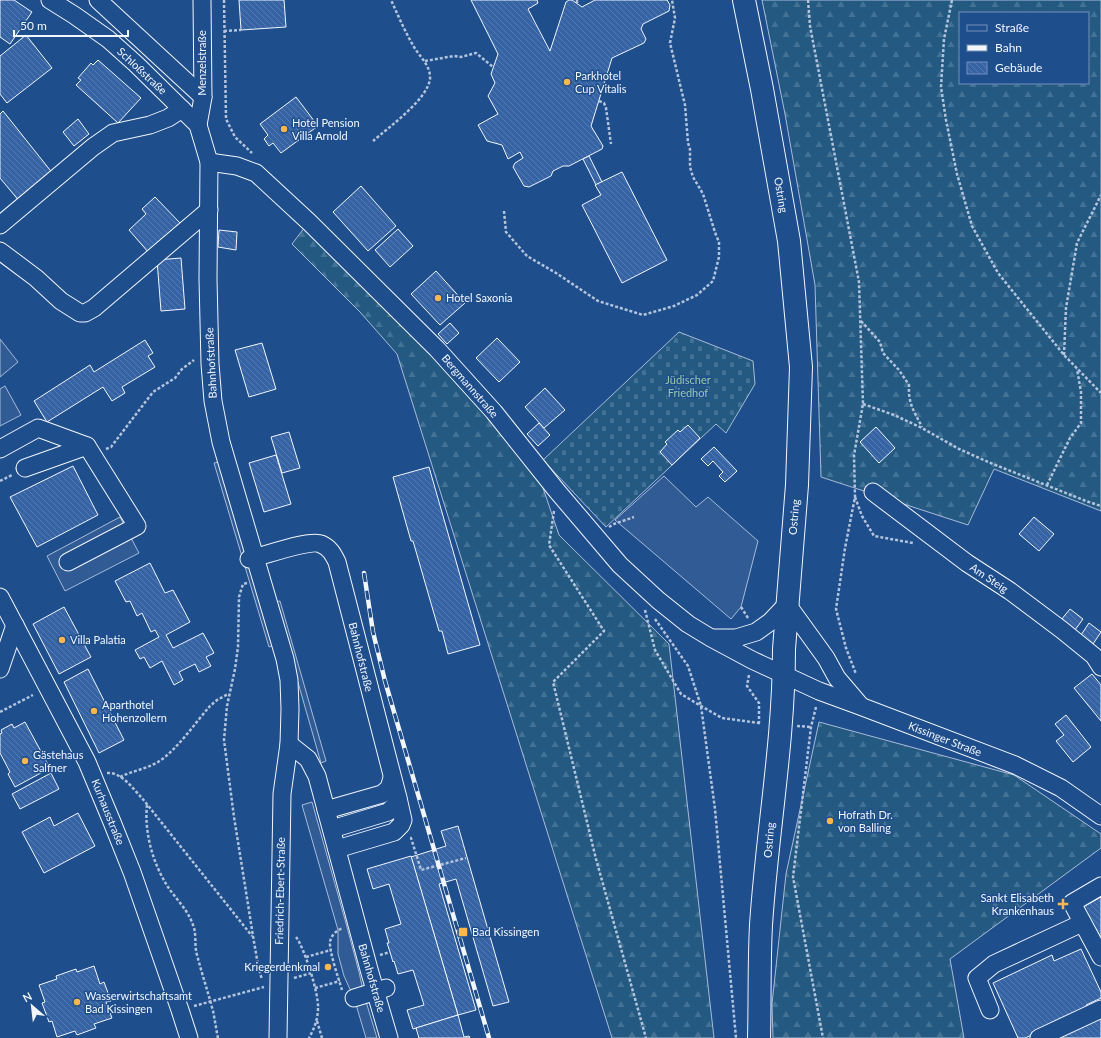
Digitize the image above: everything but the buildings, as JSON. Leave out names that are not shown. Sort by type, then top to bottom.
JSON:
[{"type":"main road","name":"Ostring","points":[[744,0],[762,89],[789,241],[801,367],[797,485],[787,604],[784,674],[761,926],[759,1038]]},
{"type":"street","name":"Schloßstraße","points":[[50,0],[108,39],[136,64],[198,125],[209,162]]},
{"type":"street","points":[[98,0],[203,97]]},
{"type":"street","name":"Menzelstraße","points":[[198,125],[203,97],[202,0]]},
{"type":"street","points":[[0,225],[93,147],[113,133],[150,125],[168,118],[182,109]]},
{"type":"street","name":"Bahnhofstraße","points":[[209,162],[208,279],[213,402],[221,442],[252,559],[261,579],[288,658],[290,709],[289,744]]},
{"type":"street","name":"Bergmannstraße","points":[[209,162],[237,166],[256,173],[309,222],[437,349],[494,412],[557,491],[651,604],[752,660],[784,674]]},
{"type":"street","points":[[0,251],[36,278],[61,301],[80,314],[94,308],[209,210]]},
{"type":"street","points":[[0,449],[38,428],[91,451],[137,526],[68,562]]},
{"type":"street","points":[[26,468],[91,451]]},
{"type":"street","name":"Am Steig","points":[[873,492],[967,563],[1062,630],[1094,656],[1101,667]]},
{"type":"street","name":"Bahnhofstraße","points":[[252,559],[308,543],[320,543],[331,550],[337,562],[403,820],[401,825],[394,832],[337,849]]},
{"type":"street","name":"Kurhausstraße","points":[[0,597],[94,777],[132,872],[189,1038]]},
{"type":"street","points":[[711,638],[736,638],[756,632],[770,622],[787,604],[826,658],[837,678],[860,706]]},
{"type":"street","points":[[0,669],[15,626]]},
{"type":"street","name":"Kissinger Straße","points":[[784,674],[819,691],[1015,766],[1061,788],[1101,816]]},
{"type":"street","points":[[289,744],[308,759],[317,776],[326,810],[382,794],[389,788],[392,778]]},
{"type":"street","name":"Friedrich-Ebert-Straße","points":[[278,1038],[282,794],[289,744]]},
{"type":"street","points":[[332,829],[388,812],[394,806],[398,798]]},
{"type":"street","name":"Bahnhofstraße","points":[[326,810],[337,849],[354,893],[357,924],[381,990],[389,1038]]},
{"type":"street","points":[[1101,886],[1072,903],[1101,957]]},
{"type":"street","points":[[990,1010],[977,978],[994,964],[1082,923]]},
{"type":"street","points":[[354,998],[381,990]]},
{"type":"street","points":[[1039,1038],[1101,1009]]},
{"type":"path","points":[[224,0],[226,119],[235,136],[253,154]]},
{"type":"path","points":[[373,141],[417,103],[426,91],[430,79],[425,61],[414,47],[391,0]]},
{"type":"path","points":[[504,211],[506,232],[527,256],[598,301],[643,315],[674,306],[697,295],[713,281],[719,257],[718,242],[703,194],[693,177],[690,167],[690,149],[688,143],[685,105],[670,43],[676,18],[672,0]]},
{"type":"path","points":[[808,0],[810,26],[859,282],[863,404],[854,455],[856,471],[855,497],[845,548],[836,609],[846,648],[858,679],[853,674]]},
{"type":"path","points":[[952,0],[944,39],[941,86],[957,174],[972,226],[998,273],[1064,356],[1101,392]]},
{"type":"path","points":[[224,31],[241,30]]},
{"type":"path","points":[[425,61],[454,56],[461,58],[476,53],[493,67]]},
{"type":"path","points":[[599,101],[604,103],[606,108],[611,144]]},
{"type":"path","points":[[1064,356],[1066,308],[1077,243],[1101,195]]},
{"type":"path","points":[[860,320],[880,342],[883,353],[899,370],[909,385],[910,403],[922,428]]},
{"type":"path","points":[[91,451],[111,447],[153,392],[175,378],[182,369],[210,350]]},
{"type":"path","points":[[1046,485],[1070,438],[1080,423],[1082,392],[1077,369]]},
{"type":"path","points":[[863,404],[894,415],[993,464],[1101,506]]},
{"type":"path","points":[[557,491],[549,545],[604,631],[553,682],[596,859],[646,1038]]},
{"type":"path","points":[[855,497],[862,516],[874,536],[915,544]]},
{"type":"path","points":[[610,526],[634,517]]},
{"type":"path","points":[[261,579],[244,584],[240,591],[238,647],[229,694],[224,740],[233,810],[253,936],[258,965],[264,987]]},
{"type":"path","points":[[651,604],[650,613],[688,666],[701,706],[715,809],[736,1038]]},
{"type":"path","points":[[651,604],[655,650],[681,694],[722,718],[759,723]]},
{"type":"path","points":[[741,607],[749,619]]},
{"type":"path","points":[[0,712],[48,687]]},
{"type":"path","points":[[819,691],[811,727],[793,877],[823,1038]]},
{"type":"path","points":[[120,777],[147,767],[165,757],[210,706],[217,700],[229,694]]},
{"type":"path","points":[[94,777],[110,772],[120,777],[128,784],[147,805],[253,936]]},
{"type":"path","points":[[147,805],[145,817],[151,852],[167,886],[184,909],[193,925],[196,953],[210,1002],[218,1038]]},
{"type":"path","points":[[416,855],[421,870],[466,858]]},
{"type":"path","points":[[315,988],[340,981],[330,942],[333,934],[338,930],[357,924]]},
{"type":"path","points":[[309,1038],[316,1020],[318,1007],[315,988],[306,957],[331,950]]},
{"type":"path","points":[[293,978],[311,974]]},
{"type":"path","points":[[194,1006],[260,988]]},
{"type":"path","points":[[316,1020],[322,1038]]},
{"type":"green space","points":[[762,0],[1101,0],[1101,511],[994,469],[968,525],[821,477],[815,285],[785,114]]},
{"type":"green space","points":[[305,227],[436,356],[541,482],[559,535],[669,644],[714,1038],[612,1038],[397,354],[360,312],[292,244]]},
{"type":"green space","name":"Jüdischer Friedhof","points":[[679,332],[753,361],[755,384],[726,433],[716,424],[606,527],[543,460]]},
{"type":"green space","points":[[819,722],[1014,775],[1101,834],[1101,848],[950,959],[964,1038],[773,1038],[772,1004],[786,874]]},
{"type":"shaded area","points":[[0,339],[18,362],[0,377]]},
{"type":"shaded area","points":[[5,386],[21,415],[0,426],[0,389]]},
{"type":"shaded area","points":[[219,462],[274,645],[269,647],[214,463]]},
{"type":"shaded area","points":[[664,476],[696,507],[708,497],[758,541],[741,607],[731,619],[615,520]]},
{"type":"shaded area","points":[[120,517],[139,553],[65,591],[47,556]]},
{"type":"shaded area","points":[[280,601],[326,761],[321,763],[275,602]]},
{"type":"shaded area","points":[[312,802],[377,1038],[366,1038],[354,998],[344,976],[338,954],[338,930],[302,805]]},
{"type":"railway","points":[[364,573],[373,632],[385,681],[489,1038]]},
{"type":"place","name":"Parkhotel Cup Vitalis","points":[[567,82]]},
{"type":"place","name":"Hotel Pension Villa Arnold","points":[[284,129]]},
{"type":"place","name":"Hotel Saxonia","points":[[438,298]]},
{"type":"place","name":"Villa Palatia","points":[[62,640]]},
{"type":"place","name":"Aparthotel Hohenzollern","points":[[94,711]]},
{"type":"place","name":"Gästehaus Salfner","points":[[25,761]]},
{"type":"place","name":"Hofrath Dr. von Balling","points":[[830,821]]},
{"type":"place","name":"Sankt Elisabeth Krankenhaus","points":[[1063,904]]},
{"type":"place","name":"Bad Kissingen","points":[[463,932]]},
{"type":"place","name":"Kriegerdenkmal","points":[[328,967]]},
{"type":"place","name":"Wasserwirtschaftsamt Bad Kissingen","points":[[77,1002]]}]
